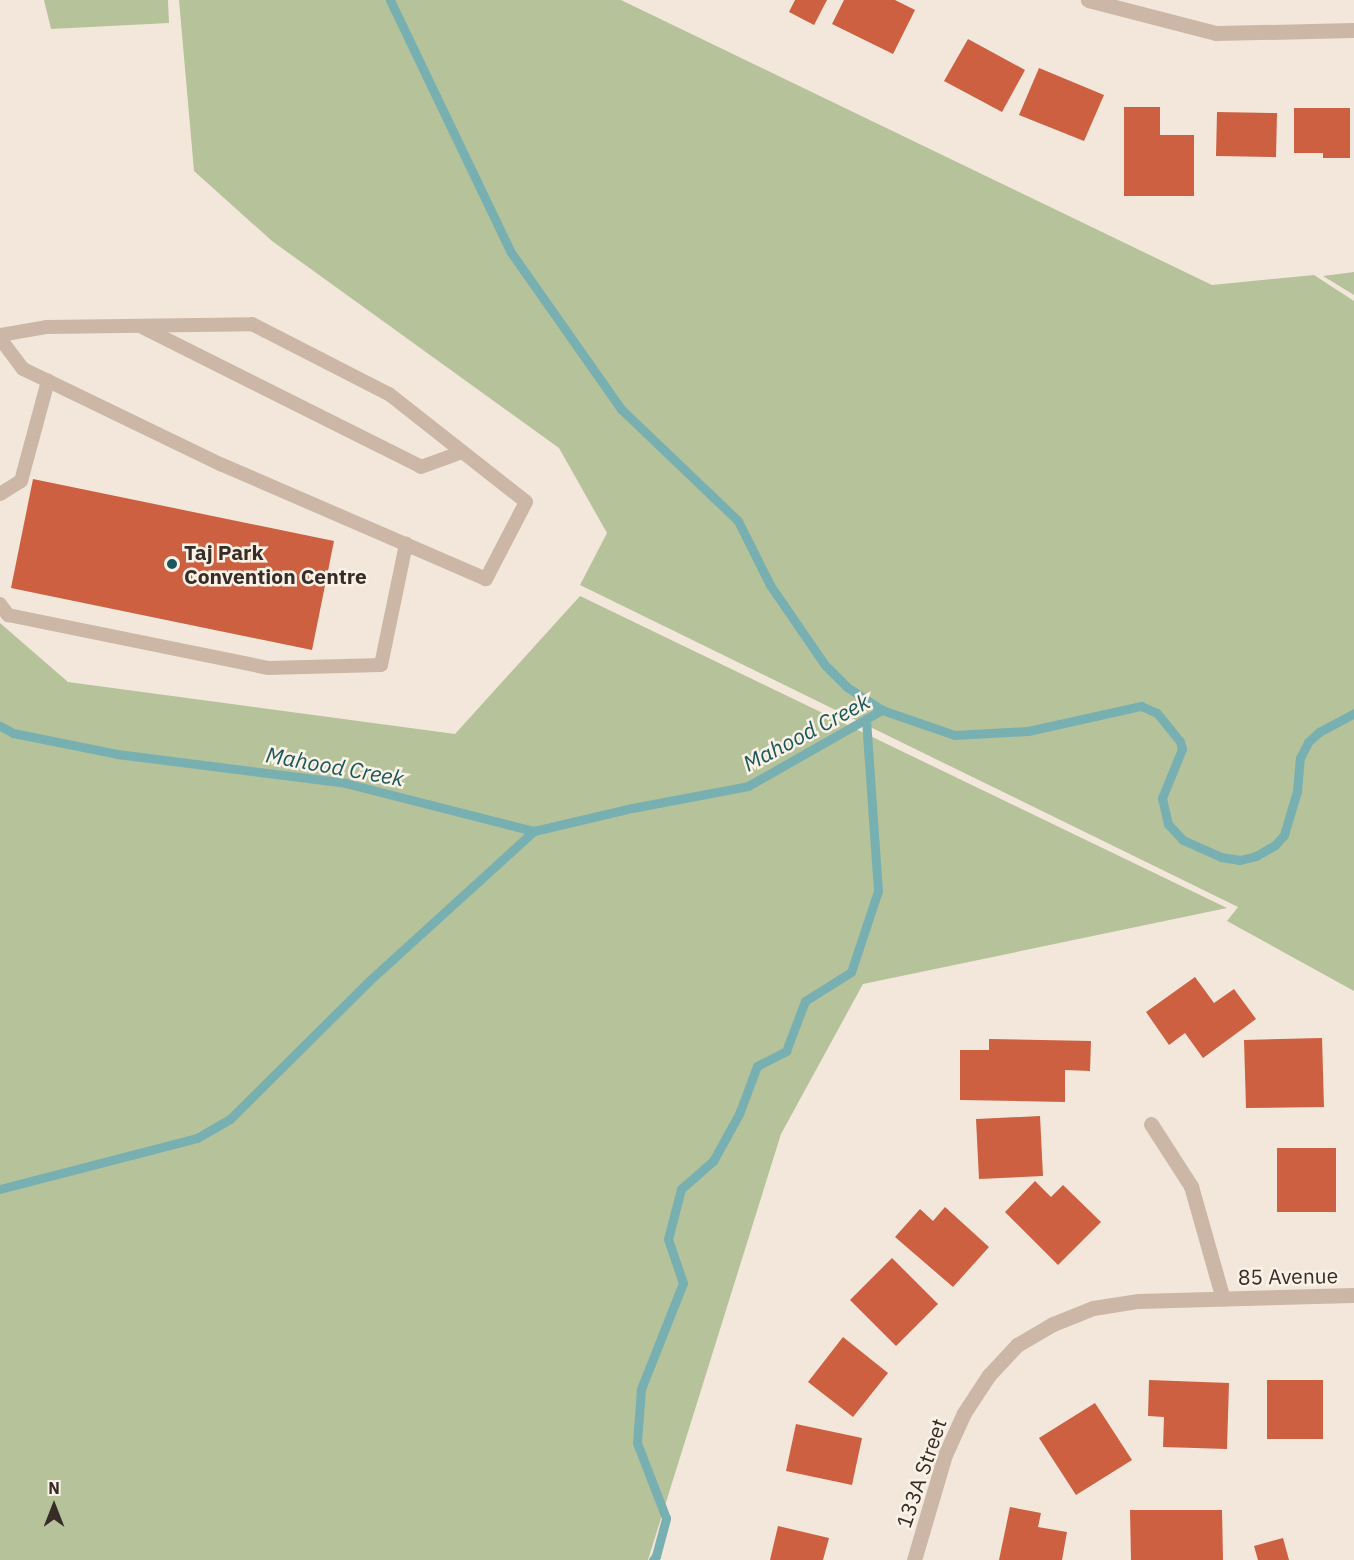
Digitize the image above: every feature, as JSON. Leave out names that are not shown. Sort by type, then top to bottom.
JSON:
[{"type":"street","points":[[1088,0],[1216,33],[1354,30]]},
{"type":"street","points":[[1150,1124],[1191,1186],[1223,1299]]},
{"type":"street","name":"85 Avenue","points":[[1223,1299],[1354,1295]]},
{"type":"street","name":"133A Street","points":[[914,1560],[945,1455],[964,1413],[989,1375],[1017,1345],[1053,1324],[1093,1308],[1138,1301],[1223,1299]]},
{"type":"lane","points":[[252,324],[389,394],[526,502],[486,579],[222,465],[22,369],[0,337],[47,327],[138,326],[252,324]]},
{"type":"lane","points":[[138,326],[421,467],[462,452]]},
{"type":"lane","points":[[0,494],[21,481],[48,381]]},
{"type":"lane","points":[[0,604],[8,615],[268,668],[381,665],[406,544]]},
{"type":"green space","points":[[44,0],[168,0],[169,23],[51,29]]},
{"type":"green space","points":[[179,0],[621,0],[1212,285],[1314,275],[1354,301],[1354,991],[1227,921],[1238,907],[580,585],[607,533],[559,448],[272,241],[194,171]]},
{"type":"green space","points":[[1354,272],[1354,295],[1323,276]]},
{"type":"green space","points":[[580,596],[1227,908],[863,984],[781,1134],[648,1560],[0,1560],[0,623],[68,682],[455,734]]},
{"type":"building","points":[[795,0],[827,0],[814,25],[789,12]]},
{"type":"building","points":[[844,0],[895,0],[915,10],[893,54],[832,24]]},
{"type":"building","points":[[968,39],[1025,70],[1002,112],[944,81]]},
{"type":"building","points":[[1039,68],[1104,95],[1084,141],[1019,115]]},
{"type":"building","points":[[1124,107],[1160,107],[1160,135],[1194,135],[1194,196],[1124,196]]},
{"type":"building","points":[[1294,108],[1350,108],[1350,158],[1323,158],[1323,153],[1294,153]]},
{"type":"building","points":[[1217,112],[1277,113],[1276,157],[1216,156]]},
{"type":"building","name":"Taj Park Convention Centre","points":[[33,479],[334,541],[312,650],[11,588]]},
{"type":"building","points":[[1195,977],[1214,1003],[1234,989],[1256,1019],[1203,1058],[1185,1033],[1169,1045],[1146,1012]]},
{"type":"building","points":[[1322,1038],[1324,1107],[1246,1108],[1244,1040]]},
{"type":"building","points":[[989,1039],[1091,1041],[1090,1071],[1065,1070],[1065,1102],[960,1100],[960,1050],[989,1050]]},
{"type":"building","points":[[1040,1116],[1043,1176],[979,1179],[976,1119]]},
{"type":"building","points":[[1277,1148],[1336,1148],[1336,1212],[1277,1212]]},
{"type":"building","points":[[1035,1181],[1051,1197],[1063,1185],[1101,1222],[1058,1265],[1005,1212]]},
{"type":"building","points":[[945,1207],[989,1247],[953,1287],[895,1237],[920,1209],[933,1221]]},
{"type":"building","points":[[892,1258],[938,1304],[896,1346],[850,1300]]},
{"type":"building","points":[[843,1337],[888,1373],[853,1417],[808,1382]]},
{"type":"building","points":[[1149,1380],[1229,1383],[1227,1449],[1163,1447],[1164,1417],[1148,1416]]},
{"type":"building","points":[[1267,1380],[1323,1380],[1323,1439],[1267,1439]]},
{"type":"building","points":[[1095,1403],[1132,1460],[1076,1495],[1039,1438]]},
{"type":"building","points":[[796,1424],[862,1438],[852,1485],[786,1471]]},
{"type":"building","points":[[1010,1507],[1041,1513],[1038,1527],[1067,1532],[1062,1560],[999,1560]]},
{"type":"building","points":[[1130,1510],[1222,1510],[1223,1560],[1131,1560]]},
{"type":"building","points":[[778,1526],[829,1538],[823,1560],[770,1560]]},
{"type":"building","points":[[1283,1538],[1289,1560],[1258,1560],[1254,1546]]},
{"type":"waterway","points":[[390,0],[510,251],[621,409],[738,521],[770,585],[825,665],[847,687],[882,710]]},
{"type":"waterway","name":"Mahood Creek","points":[[0,726],[13,733],[117,754],[345,783],[534,831],[632,808],[748,786],[882,710],[954,735],[1028,731],[1141,706],[1157,713],[1180,741],[1182,749],[1162,798],[1168,824],[1183,840],[1221,857],[1240,860],[1256,856],[1275,845],[1284,835],[1297,791],[1300,758],[1308,742],[1319,732],[1354,713]]},
{"type":"waterway","points":[[653,1560],[666,1518],[637,1443],[641,1389],[683,1283],[668,1239],[681,1189],[713,1161],[739,1114],[757,1066],[786,1051],[805,1001],[851,972],[878,891],[866,719]]},
{"type":"waterway","points":[[0,1189],[197,1138],[230,1119],[370,980],[534,831]]},
{"type":"place","name":"Taj Park Convention Centre","points":[[172,564]]}]
